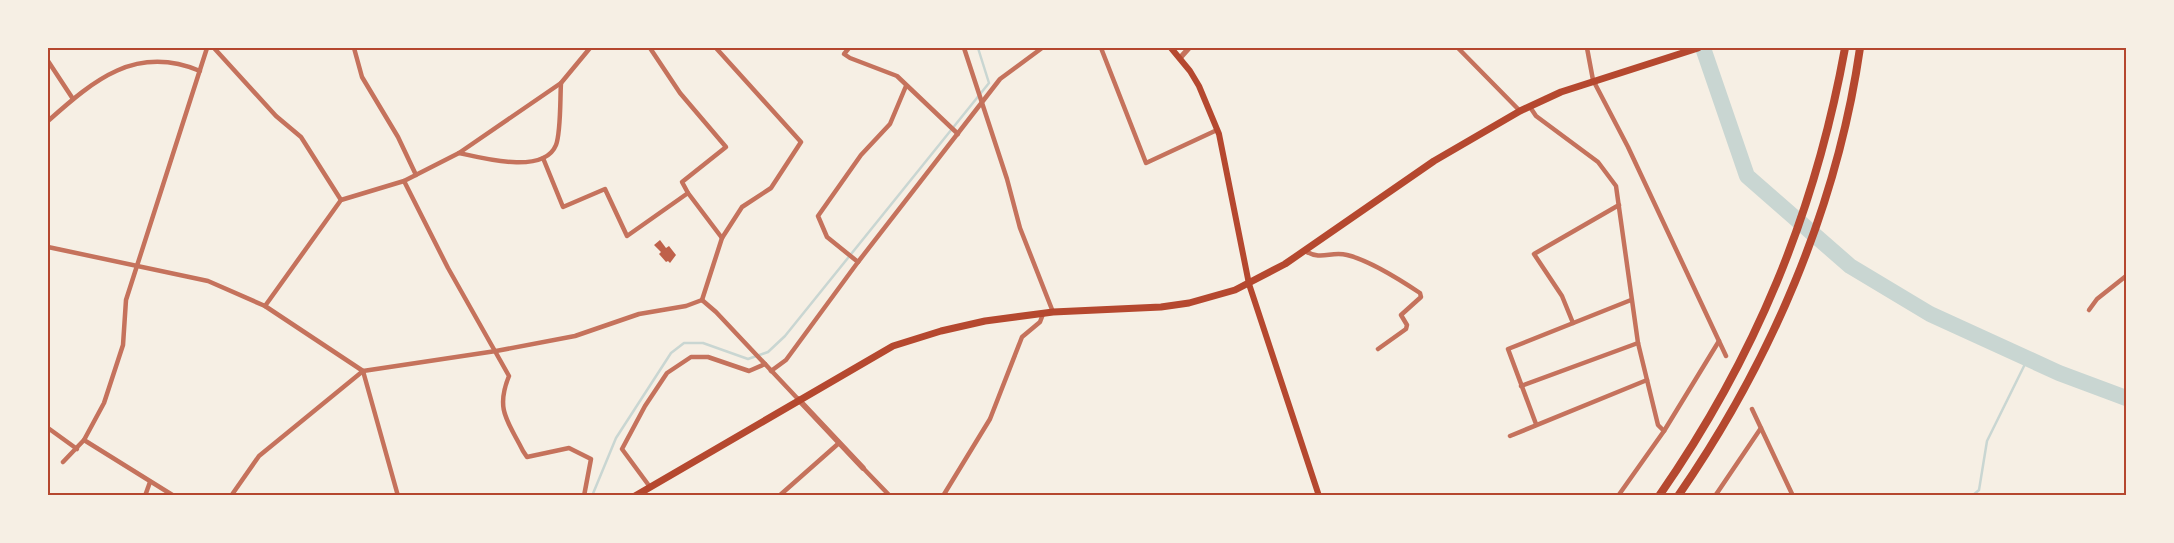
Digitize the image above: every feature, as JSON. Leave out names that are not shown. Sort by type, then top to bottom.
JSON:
[{"type":"highway","points":[[635,496],[892,346],[941,331],[985,321],[1054,312],[1180,304],[1220,295],[1249,284],[1268,275],[1306,251],[1434,161],[1520,111],[1560,92],[1593,80],[1698,48]]},
{"type":"highway","points":[[1659,496],[1701,434],[1760,325],[1790,254],[1811,192],[1828,132],[1845,48]]},
{"type":"highway","points":[[1678,496],[1736,404],[1770,338],[1803,260],[1822,206],[1850,105],[1860,48]]},
{"type":"main road","points":[[1171,48],[1199,86],[1217,130],[1226,160],[1249,284],[1319,496]]},
{"type":"street","points":[[62,462],[84,440],[104,403],[124,345],[126,300],[207,48]]},
{"type":"street","points":[[214,48],[276,116],[302,137],[341,200]]},
{"type":"street","points":[[354,48],[359,69],[366,84],[398,137],[416,175]]},
{"type":"street","points":[[265,306],[341,200],[404,182],[459,154],[561,83],[590,48]]},
{"type":"street","points":[[650,48],[680,93],[726,146],[682,182],[688,193],[722,238]]},
{"type":"street","points":[[702,300],[722,238],[742,207],[771,188],[802,142],[716,48]]},
{"type":"street","points":[[849,48],[844,54],[897,76],[956,132]]},
{"type":"street","points":[[964,48],[1008,179],[1020,228],[1054,312]]},
{"type":"street","points":[[771,370],[786,360],[856,262],[981,101],[1000,79],[1042,48]]},
{"type":"street","points":[[1101,48],[1146,163],[1217,130]]},
{"type":"street","points":[[1180,58],[1189,48]]},
{"type":"street","points":[[1458,48],[1520,111]]},
{"type":"street","points":[[1587,48],[1593,80],[1628,147],[1726,356]]},
{"type":"street","points":[[48,61],[73,99]]},
{"type":"street","points":[[48,121],[98,80],[118,69],[137,63],[182,63],[200,71]]},
{"type":"street","points":[[459,154],[508,163],[543,158],[551,153],[557,144],[561,83]]},
{"type":"street","points":[[856,262],[827,237],[818,216],[861,155],[890,124],[906,86]]},
{"type":"street","points":[[1530,107],[1536,116],[1598,162],[1616,186],[1638,343],[1658,425],[1664,431]]},
{"type":"street","points":[[543,158],[563,207],[605,189],[627,236],[688,193]]},
{"type":"street","points":[[404,182],[448,268],[509,376],[502,401],[503,410],[523,451],[527,457],[569,448],[591,459],[584,496]]},
{"type":"street","points":[[1574,323],[1562,296],[1534,254],[1619,205]]},
{"type":"street","points":[[48,247],[138,264],[208,281],[265,306],[363,371],[398,496]]},
{"type":"street","points":[[1306,251],[1319,257],[1333,254],[1348,255],[1400,280],[1420,294],[1421,297],[1401,315],[1407,325],[1406,329],[1378,348]]},
{"type":"street","points":[[2089,310],[2097,299],[2126,276]]},
{"type":"street","points":[[231,496],[260,456],[363,371],[496,351],[575,336],[639,314],[686,306],[702,300]]},
{"type":"street","points":[[702,300],[716,312],[890,496]]},
{"type":"street","points":[[1536,424],[1508,349],[1631,300]]},
{"type":"street","points":[[943,496],[990,419],[1022,337],[1040,322],[1043,314]]},
{"type":"street","points":[[1618,496],[1664,431],[1719,341]]},
{"type":"street","points":[[1521,386],[1638,343]]},
{"type":"street","points":[[650,487],[622,449],[645,406],[667,373],[691,357],[708,357],[749,371],[765,364]]},
{"type":"street","points":[[1510,436],[1647,380]]},
{"type":"street","points":[[1752,409],[1794,496]]},
{"type":"street","points":[[48,428],[76,449]]},
{"type":"street","points":[[1715,496],[1761,428]]},
{"type":"street","points":[[84,440],[174,496]]},
{"type":"street","points":[[779,496],[839,443]]},
{"type":"street","points":[[145,496],[150,482]]},
{"type":"building","points":[[660,240],[666,248],[669,246],[676,255],[670,263],[666,262],[659,254],[661,252],[654,245]]},
{"type":"waterway","points":[[592,496],[616,438],[671,353],[684,343],[703,343],[748,359],[768,352],[785,336],[989,83],[978,48]]},
{"type":"waterway","points":[[1703,48],[1747,176],[1850,266],[1930,314],[2059,373],[2126,398]]},
{"type":"waterway","points":[[1972,496],[1979,490],[1987,441],[2028,358]]}]
